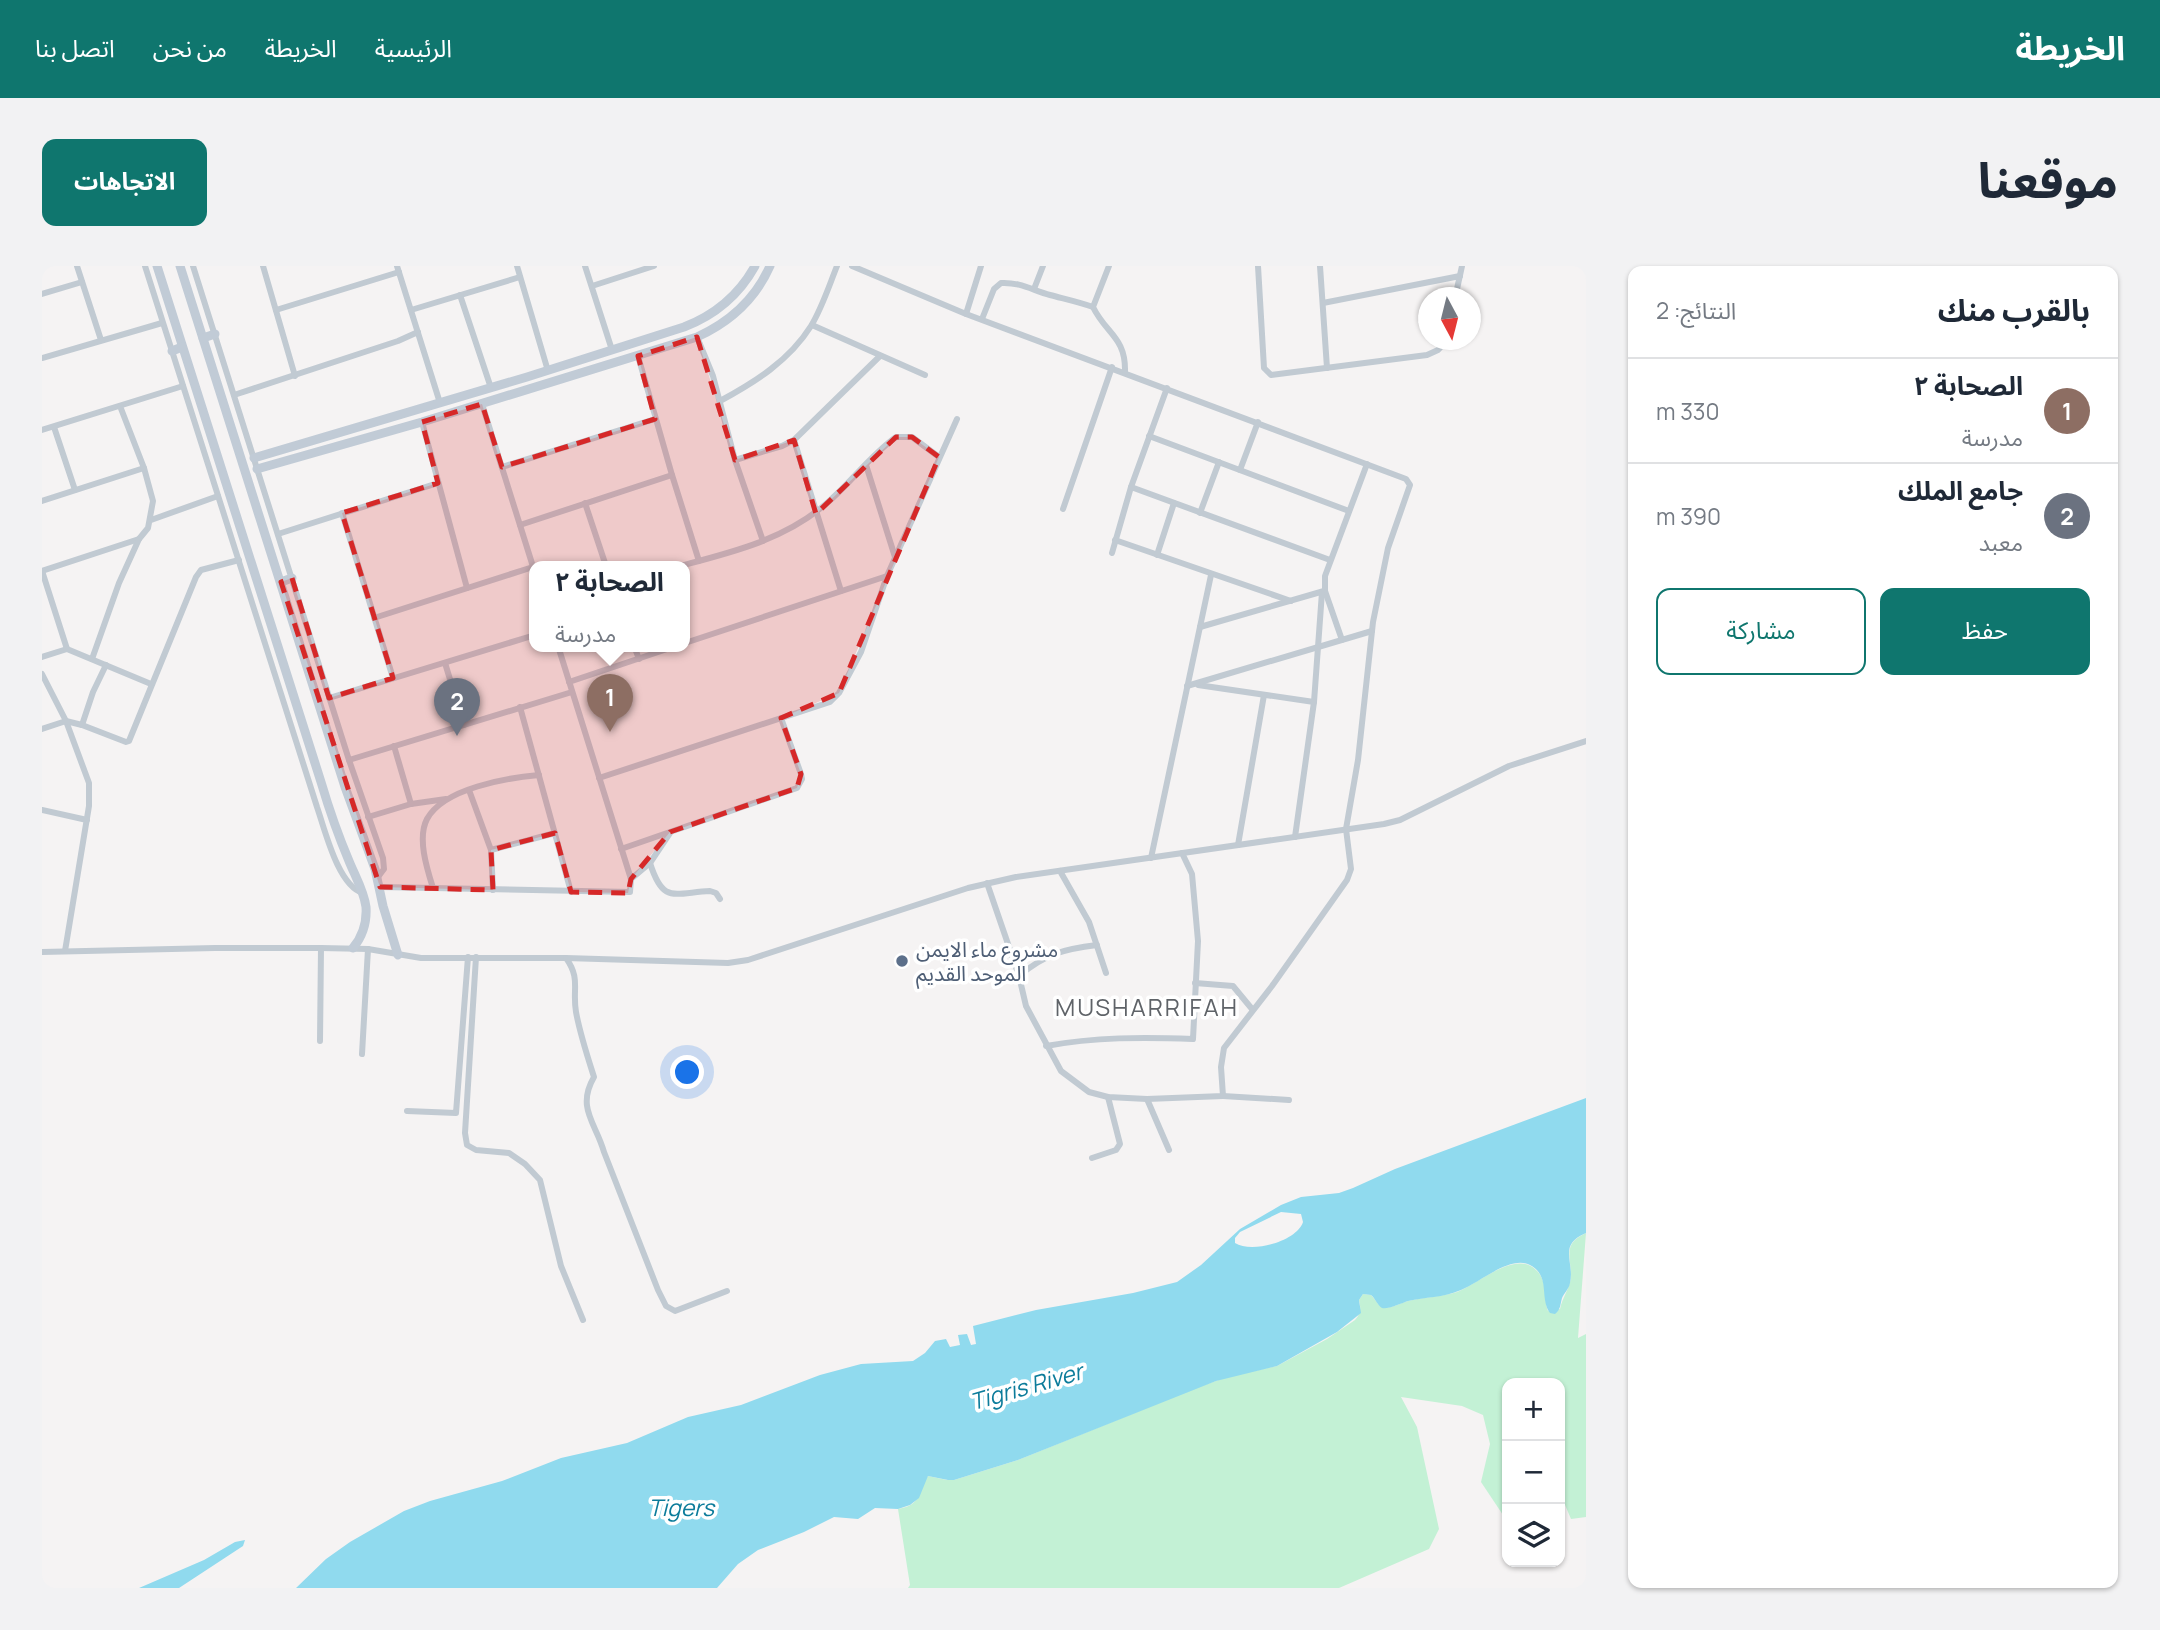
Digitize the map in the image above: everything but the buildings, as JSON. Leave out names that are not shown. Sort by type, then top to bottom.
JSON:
[{"type":"main road","points":[[156,266],[328,804],[363,893],[366,909],[363,933],[353,948]]},
{"type":"main road","points":[[180,266],[345,787],[379,882],[383,906],[398,955]]},
{"type":"main road","points":[[254,458],[548,371],[684,327],[704,318],[731,298],[755,266]]},
{"type":"main road","points":[[257,469],[482,404],[697,337],[722,324],[744,306],[762,283],[770,266]]},
{"type":"main road","points":[[203,338],[215,334]]},
{"type":"main road","points":[[172,351],[182,347]]},
{"type":"main road","points":[[527,377],[531,389]]},
{"type":"main road","points":[[281,582],[292,578]]},
{"type":"main road","points":[[250,593],[260,590]]},
{"type":"main road","points":[[366,909],[383,906]]},
{"type":"street","points":[[77,266],[102,340]]},
{"type":"street","points":[[145,266],[310,786],[346,883],[363,893]]},
{"type":"street","points":[[193,266],[329,698],[384,862],[379,882],[433,888],[631,891],[631,879],[560,652]]},
{"type":"street","points":[[263,266],[295,376]]},
{"type":"street","points":[[517,266],[548,371]]},
{"type":"street","points":[[585,266],[612,350]]},
{"type":"street","points":[[592,286],[654,266]]},
{"type":"street","points":[[720,401],[752,383],[779,363],[812,325],[837,266]]},
{"type":"street","points":[[852,266],[966,314],[1406,479],[1410,488],[1388,548],[1372,631],[1358,760],[1346,829],[1350,869],[1348,880],[1222,1052],[1223,1096]]},
{"type":"street","points":[[966,314],[981,266]]},
{"type":"street","points":[[1034,289],[1043,266]]},
{"type":"street","points":[[1093,307],[1109,266]]},
{"type":"street","points":[[1258,266],[1265,371],[1270,375],[1427,355],[1438,350]]},
{"type":"street","points":[[1320,266],[1327,368]]},
{"type":"street","points":[[1458,287],[1462,266]]},
{"type":"street","points":[[276,310],[398,269],[440,403]]},
{"type":"street","points":[[1323,303],[1460,276]]},
{"type":"street","points":[[411,310],[520,277]]},
{"type":"street","points":[[42,294],[82,282]]},
{"type":"street","points":[[982,319],[998,284],[1020,283],[1093,307],[1122,346],[1125,372]]},
{"type":"street","points":[[460,295],[491,388]]},
{"type":"street","points":[[42,358],[162,323]]},
{"type":"street","points":[[812,325],[925,375]]},
{"type":"street","points":[[234,395],[418,332]]},
{"type":"street","points":[[697,337],[708,363],[735,460],[763,541]]},
{"type":"street","points":[[638,356],[699,561]]},
{"type":"street","points":[[735,460],[794,440],[880,356]]},
{"type":"street","points":[[1063,509],[1112,367]]},
{"type":"street","points":[[42,430],[183,386]]},
{"type":"street","points":[[1112,553],[1131,487],[1167,388]]},
{"type":"street","points":[[482,404],[531,561]]},
{"type":"street","points":[[92,659],[119,583],[151,520],[153,500],[144,468],[120,406]]},
{"type":"street","points":[[502,467],[655,419]]},
{"type":"street","points":[[599,778],[830,702],[839,693],[862,652],[887,576],[957,419]]},
{"type":"street","points":[[422,422],[467,588]]},
{"type":"street","points":[[1240,470],[1258,422]]},
{"type":"street","points":[[54,427],[75,490]]},
{"type":"street","points":[[690,563],[779,536],[816,512],[892,440],[901,436],[912,437],[939,457]]},
{"type":"street","points":[[1149,436],[1349,511]]},
{"type":"street","points":[[794,440],[841,591]]},
{"type":"street","points":[[1200,513],[1219,462]]},
{"type":"street","points":[[1295,836],[1314,702],[1325,576],[1329,559],[1367,464]]},
{"type":"street","points":[[866,465],[895,557]]},
{"type":"street","points":[[42,501],[144,468]]},
{"type":"street","points":[[520,525],[672,475]]},
{"type":"street","points":[[278,534],[438,483]]},
{"type":"street","points":[[1131,487],[1329,559]]},
{"type":"street","points":[[151,520],[218,496]]},
{"type":"street","points":[[585,503],[604,561]]},
{"type":"street","points":[[1157,555],[1174,503]]},
{"type":"street","points":[[342,513],[393,678]]},
{"type":"street","points":[[67,649],[42,571],[139,539]]},
{"type":"street","points":[[1115,540],[1291,601]]},
{"type":"street","points":[[42,729],[66,722],[128,742],[196,577],[201,570],[239,559]]},
{"type":"street","points":[[374,618],[529,571]]},
{"type":"street","points":[[1150,858],[1190,685],[1211,575]]},
{"type":"street","points":[[690,641],[887,576]]},
{"type":"street","points":[[1324,591],[1342,639]]},
{"type":"street","points":[[1200,627],[1324,591]]},
{"type":"street","points":[[1190,685],[1372,631]]},
{"type":"street","points":[[329,698],[529,637]]},
{"type":"street","points":[[42,657],[67,649],[151,684]]},
{"type":"street","points":[[636,652],[639,659]]},
{"type":"street","points":[[569,682],[659,652]]},
{"type":"street","points":[[445,663],[464,724]]},
{"type":"street","points":[[82,725],[106,665]]},
{"type":"street","points":[[42,674],[66,722],[89,783],[87,820],[65,951]]},
{"type":"street","points":[[1190,685],[1314,702]]},
{"type":"street","points":[[349,760],[572,692]]},
{"type":"street","points":[[1238,845],[1264,695]]},
{"type":"street","points":[[520,707],[571,891]]},
{"type":"street","points":[[621,849],[797,788],[802,779],[801,774],[781,718]]},
{"type":"street","points":[[42,952],[353,948],[421,958],[566,958],[728,964],[748,960],[987,883],[1400,820],[1494,772],[1586,741]]},
{"type":"street","points":[[394,746],[411,804]]},
{"type":"street","points":[[368,817],[411,804],[447,799],[497,782],[539,775]]},
{"type":"street","points":[[470,790],[491,850],[493,890]]},
{"type":"street","points":[[433,888],[427,871],[426,821],[447,799]]},
{"type":"street","points":[[42,810],[87,820]]},
{"type":"street","points":[[631,879],[650,863],[670,832]]},
{"type":"street","points":[[491,850],[555,833]]},
{"type":"street","points":[[1046,1046],[1133,1037],[1193,1039],[1198,941],[1192,874],[1182,853]]},
{"type":"street","points":[[650,863],[659,887],[666,892],[710,891],[720,898]]},
{"type":"street","points":[[1060,871],[1089,922],[1106,973]]},
{"type":"street","points":[[987,883],[1019,976],[1026,1006],[1061,1071],[1089,1092],[1108,1097],[1147,1099],[1223,1096],[1289,1100]]},
{"type":"street","points":[[1019,976],[1047,956],[1067,949],[1097,945]]},
{"type":"street","points":[[320,1041],[321,948]]},
{"type":"street","points":[[362,1054],[368,949]]},
{"type":"street","points":[[407,1111],[456,1114],[468,957]]},
{"type":"street","points":[[476,957],[465,1133],[467,1145],[475,1150],[509,1153],[525,1164],[540,1180],[561,1266],[583,1320]]},
{"type":"street","points":[[566,958],[575,971],[575,1007],[594,1077],[586,1097],[588,1115],[599,1132],[604,1152],[666,1307],[675,1311],[727,1291]]},
{"type":"street","points":[[1195,983],[1233,986],[1252,1009]]},
{"type":"street","points":[[1092,1158],[1116,1150],[1121,1144],[1108,1097]]},
{"type":"street","points":[[1147,1099],[1169,1150]]},
{"type":"highlighted area","points":[[697,337],[735,460],[794,440],[816,514],[896,437],[912,437],[939,457],[839,693],[781,718],[801,774],[797,788],[670,832],[631,879],[628,893],[571,892],[555,833],[491,850],[493,890],[380,887],[281,582],[292,578],[329,698],[393,678],[342,513],[438,483],[422,422],[482,404],[502,467],[655,419],[638,356]]},
{"type":"green space","points":[[1586,1233],[1578,1338],[1586,1334],[1586,1517],[1571,1519],[1565,1505],[1565,1378],[1502,1378],[1502,1514],[1481,1482],[1490,1444],[1483,1415],[1462,1406],[1401,1397],[1417,1427],[1439,1529],[1429,1549],[1339,1588],[908,1588],[910,1585],[898,1509],[916,1500],[928,1476],[954,1480],[1018,1460],[1196,1388],[1227,1377],[1277,1366],[1327,1339],[1355,1320],[1363,1294],[1371,1295],[1382,1307],[1391,1307],[1457,1292],[1496,1270],[1518,1264],[1527,1265],[1540,1274],[1548,1311],[1560,1309],[1571,1277],[1571,1246],[1578,1237]]},
{"type":"water","name":"Tigers","points":[[1586,1098],[1586,1233],[1572,1243],[1569,1255],[1570,1283],[1557,1312],[1550,1313],[1547,1307],[1540,1275],[1530,1265],[1522,1263],[1504,1267],[1454,1293],[1408,1301],[1387,1308],[1381,1307],[1371,1295],[1363,1294],[1359,1300],[1361,1313],[1337,1332],[1277,1366],[1216,1381],[1018,1460],[954,1480],[928,1476],[919,1498],[910,1505],[898,1509],[875,1508],[858,1519],[834,1517],[758,1550],[738,1564],[717,1588],[296,1588],[326,1559],[350,1542],[404,1511],[430,1501],[502,1481],[561,1458],[627,1443],[688,1417],[741,1405],[820,1375],[861,1364],[913,1361],[925,1353],[935,1341],[946,1339],[950,1347],[960,1345],[958,1335],[967,1334],[971,1345],[976,1344],[973,1326],[1036,1310],[1133,1293],[1177,1282],[1201,1265],[1240,1229],[1281,1205],[1301,1197],[1339,1193],[1395,1169]],"holes":[[[1281,1212],[1301,1214],[1303,1222],[1299,1229],[1283,1240],[1252,1247],[1235,1243],[1240,1232]]]},
{"type":"water","points":[[245,1540],[243,1546],[179,1588],[139,1588],[204,1560],[235,1542]]},
{"type":"place","name":"الصحابة ٢","points":[[610,732]]},
{"type":"place","name":"جامع الملك","points":[[457,736]]},
{"type":"place","name":"مشروع ماء الايمن الموحد القديم","points":[[902,961]]},
{"type":"district","name":"MUSHARRIFAH","points":[[1147,1006]]},
{"type":"water label","name":"Tigris River","points":[[1026,1386]]}]
